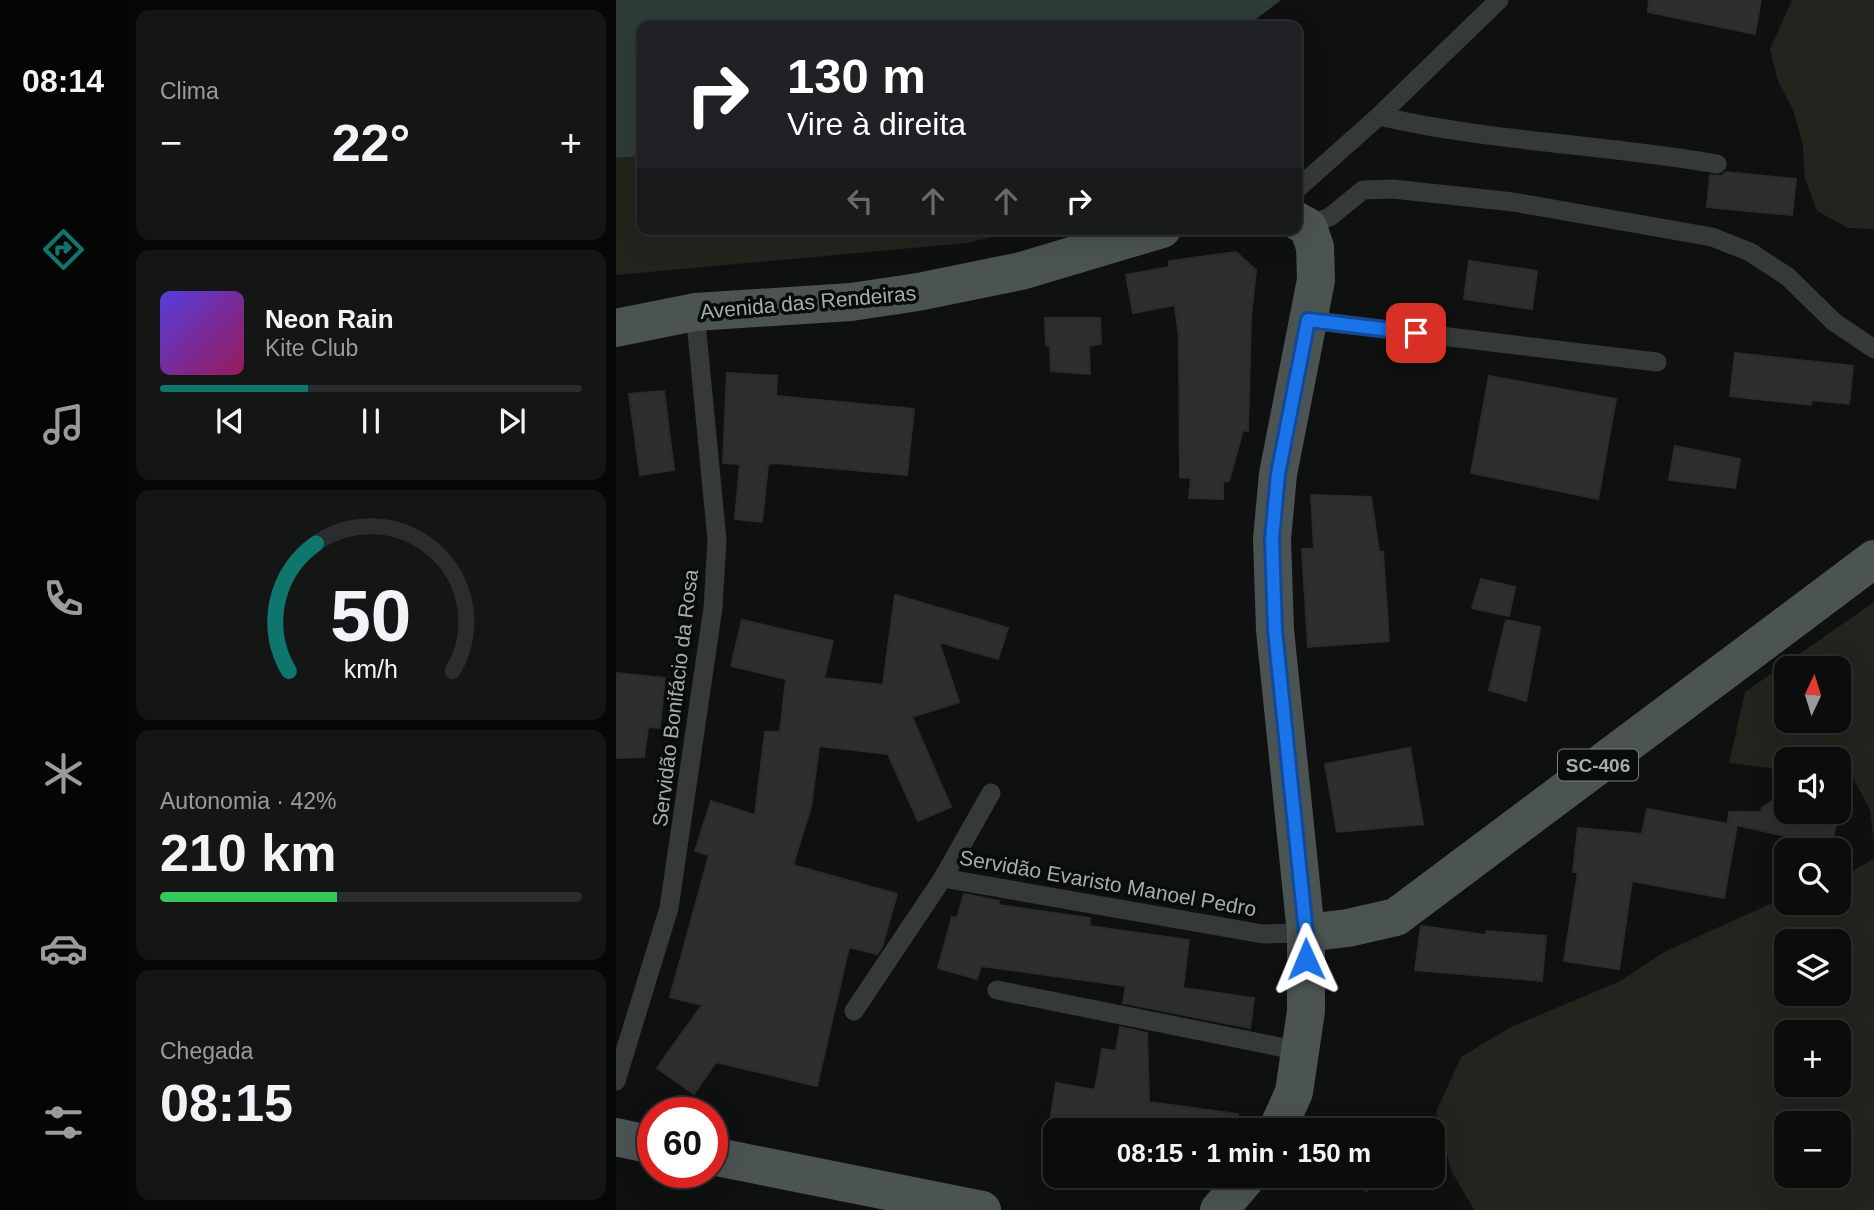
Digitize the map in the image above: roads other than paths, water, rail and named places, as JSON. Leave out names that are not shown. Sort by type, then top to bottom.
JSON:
[{"type":"main road","points":[[1282,1118],[1294,1092],[1306,1011],[1306,933],[1275,630],[1272,539],[1278,474],[1316,280],[1315,247],[1302,224]]},
{"type":"main road","name":"Avenida das Rendeiras","points":[[616,328],[695,312],[851,302],[918,292],[1021,271],[1142,235]]},
{"type":"main road","name":"SC-406","points":[[1306,933],[1349,928],[1395,916],[1874,559]]},
{"type":"main road","points":[[616,1137],[637,1141]]},
{"type":"main road","points":[[728,1159],[982,1210]]},
{"type":"main road","points":[[1219,1210],[1238,1188]]},
{"type":"lane","points":[[1302,185],[1379,116],[1499,0]]},
{"type":"lane","points":[[1379,116],[1432,128],[1520,141],[1660,154],[1717,164]]},
{"type":"lane","points":[[1302,224],[1331,216],[1363,190],[1393,189],[1501,200],[1712,237],[1750,252],[1788,277],[1834,322],[1874,349]]},
{"type":"lane","name":"Servidão Bonifácio da Rosa","points":[[616,1081],[669,908],[713,608],[716,528],[695,312]]},
{"type":"lane","points":[[1308,320],[1657,362]]},
{"type":"lane","points":[[854,1011],[943,878],[991,793]]},
{"type":"lane","name":"Servidão Evaristo Manoel Pedro","points":[[943,878],[1263,934],[1306,933]]},
{"type":"lane","points":[[997,990],[1300,1051]]}]
